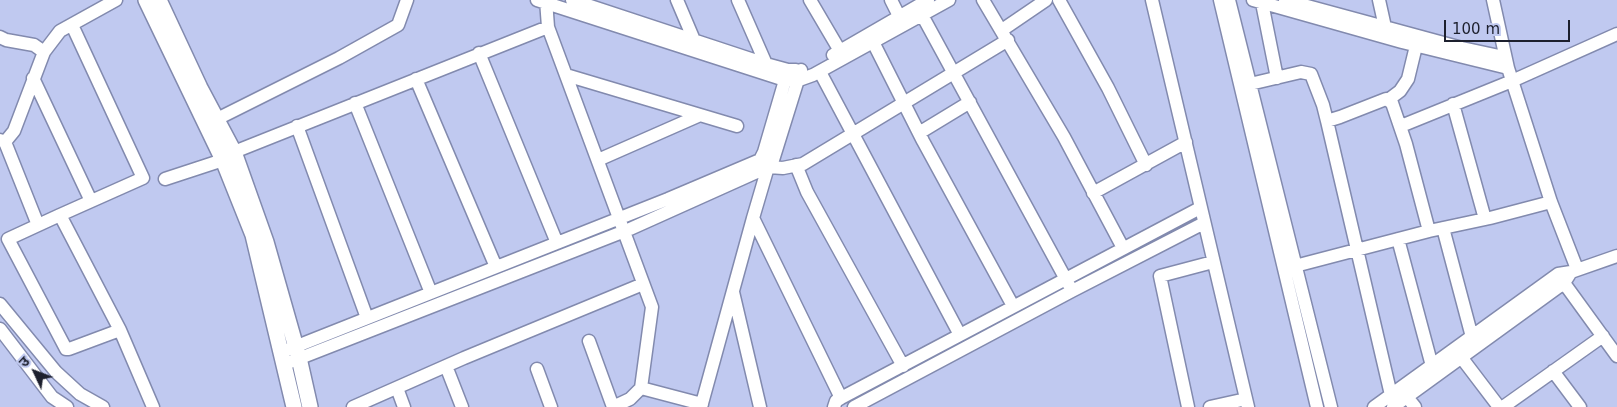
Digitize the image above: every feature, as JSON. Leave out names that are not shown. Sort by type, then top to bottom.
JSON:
[{"type":"main road","points":[[146,0],[228,156]]},
{"type":"main road","points":[[159,0],[200,88],[217,119],[291,355],[310,407]]},
{"type":"main road","points":[[291,355],[294,407]]},
{"type":"street","points":[[38,225],[3,141],[14,130],[44,52],[60,31],[116,0]]},
{"type":"street","points":[[217,119],[339,58],[398,25],[408,0]]},
{"type":"street","points":[[572,0],[613,18],[793,75],[820,72],[949,0]]},
{"type":"street","points":[[607,0],[613,18]]},
{"type":"street","points":[[677,0],[694,40]]},
{"type":"street","points":[[738,0],[766,64]]},
{"type":"street","points":[[810,0],[840,51]]},
{"type":"street","points":[[890,0],[900,16]]},
{"type":"street","points":[[589,341],[613,407],[630,399],[640,388],[652,307],[548,26],[543,1],[694,40],[793,75],[812,68],[928,0]]},
{"type":"street","points":[[983,0],[1064,137],[1123,248]]},
{"type":"street","points":[[291,355],[367,318],[620,218],[764,164],[783,168],[803,164],[853,132],[954,73],[1005,35],[1046,0]]},
{"type":"street","points":[[1059,0],[1104,80],[1146,164]]},
{"type":"street","points":[[1152,0],[1247,403],[1210,407]]},
{"type":"street","points":[[1220,0],[1317,407]]},
{"type":"street","points":[[1229,0],[1331,407]]},
{"type":"street","points":[[1285,0],[1462,48],[1506,62]]},
{"type":"street","points":[[1379,0],[1385,27]]},
{"type":"street","points":[[1493,0],[1506,62],[1551,202],[1570,275],[1603,336],[1617,356]]},
{"type":"street","points":[[1277,78],[1258,1],[1416,46],[1506,62]]},
{"type":"street","points":[[922,15],[1072,291]]},
{"type":"street","points":[[72,25],[143,178],[8,240],[66,349],[69,350],[120,330]]},
{"type":"street","points":[[165,180],[548,26]]},
{"type":"street","points":[[1401,126],[1512,81],[1617,34]]},
{"type":"street","points":[[0,37],[6,40],[34,45],[44,52]]},
{"type":"street","points":[[873,42],[919,133],[1013,306]]},
{"type":"street","points":[[1327,120],[1340,117],[1386,99],[1388,100],[1400,91],[1408,79],[1416,46]]},
{"type":"street","points":[[479,53],[558,243]]},
{"type":"street","points":[[820,72],[960,335]]},
{"type":"street","points":[[1250,84],[1301,72],[1311,74],[1327,120],[1392,401]]},
{"type":"street","points":[[566,75],[698,116],[737,126]]},
{"type":"street","points":[[291,355],[625,231],[773,160],[793,75]]},
{"type":"street","points":[[33,78],[91,201]]},
{"type":"street","points":[[416,78],[496,268]]},
{"type":"street","points":[[1388,100],[1392,103],[1401,126],[1429,231]]},
{"type":"street","points":[[919,133],[970,102]]},
{"type":"street","points":[[355,103],[431,293]]},
{"type":"street","points":[[1454,104],[1485,219]]},
{"type":"street","points":[[598,160],[698,116]]},
{"type":"street","points":[[297,126],[367,318]]},
{"type":"street","points":[[1093,193],[1186,142]]},
{"type":"street","points":[[640,388],[702,405],[753,218],[764,164]]},
{"type":"street","points":[[796,165],[807,192],[903,366]]},
{"type":"street","points":[[1295,266],[1551,202]]},
{"type":"street","points":[[753,218],[838,403],[1013,306],[1200,208]]},
{"type":"street","points":[[60,216],[120,330],[153,407]]},
{"type":"street","points":[[854,407],[1204,223]]},
{"type":"street","points":[[1443,228],[1472,337]]},
{"type":"street","points":[[1398,240],[1432,366]]},
{"type":"street","points":[[1374,407],[1392,401],[1411,402],[1460,357],[1570,275],[1617,256]]},
{"type":"street","points":[[1188,407],[1160,276],[1213,262]]},
{"type":"street","points":[[1392,401],[1432,366],[1558,274],[1570,275]]},
{"type":"street","points":[[353,407],[643,284]]},
{"type":"street","points":[[733,290],[760,407]]},
{"type":"street","points":[[0,304],[56,372],[80,394],[103,407]]},
{"type":"street","points":[[0,329],[52,396],[66,407]]},
{"type":"street","points":[[1460,357],[1501,407],[1603,336]]},
{"type":"street","points":[[446,366],[462,407]]},
{"type":"street","points":[[537,369],[551,407]]},
{"type":"street","points":[[1554,371],[1580,407]]},
{"type":"street","points":[[397,388],[404,407]]}]
